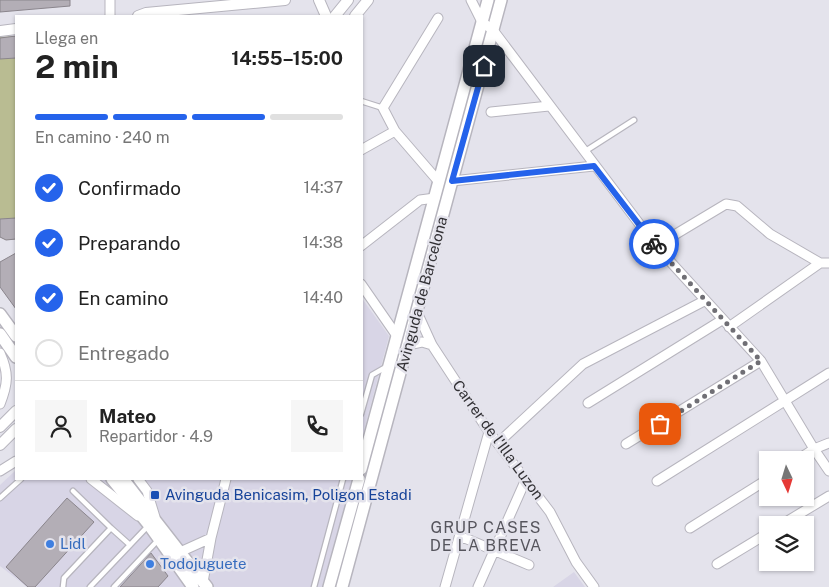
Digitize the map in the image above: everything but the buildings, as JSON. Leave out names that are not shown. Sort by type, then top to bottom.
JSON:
[{"type":"main road","name":"Avinguda de Barcelona","points":[[363,462],[488,0]]},
{"type":"main road","name":"Avinguda de Barcelona","points":[[342,587],[501,0]]},
{"type":"main road","points":[[0,314],[15,335]]},
{"type":"main road","points":[[0,334],[15,356]]},
{"type":"main road","points":[[113,480],[180,552],[201,585]]},
{"type":"main road","points":[[124,480],[153,523],[159,539],[201,585]]},
{"type":"main road","points":[[329,587],[359,480]]},
{"type":"street","points":[[110,0],[110,15]]},
{"type":"street","points":[[141,15],[206,4],[285,0]]},
{"type":"street","points":[[319,0],[326,15]]},
{"type":"street","points":[[336,15],[348,0]]},
{"type":"street","points":[[356,15],[368,0]]},
{"type":"street","points":[[474,2],[482,22],[493,30],[583,152],[656,246],[704,301],[761,361],[829,471]]},
{"type":"street","points":[[438,18],[383,108],[395,131],[439,182]]},
{"type":"street","points":[[0,31],[15,29]]},
{"type":"street","points":[[491,112],[549,106]]},
{"type":"street","points":[[363,149],[395,131]]},
{"type":"street","points":[[452,181],[594,166]]},
{"type":"street","points":[[363,244],[420,200],[435,198]]},
{"type":"street","points":[[656,246],[726,204],[737,206],[770,234],[826,262],[729,327]]},
{"type":"street","points":[[363,287],[397,336]]},
{"type":"street","points":[[498,443],[583,364],[704,301]]},
{"type":"street","name":"Carrer de l'Illa Luzon","points":[[417,312],[432,345],[489,432],[550,512],[576,562],[594,587]]},
{"type":"street","points":[[588,403],[722,320]]},
{"type":"street","points":[[408,345],[422,342],[432,345]]},
{"type":"street","points":[[0,352],[6,367],[6,389],[0,404]]},
{"type":"street","points":[[626,444],[761,361]]},
{"type":"street","points":[[658,481],[829,373]]},
{"type":"street","points":[[0,427],[15,412]]},
{"type":"street","points":[[0,445],[15,430]]},
{"type":"street","points":[[445,587],[489,432]]},
{"type":"street","points":[[811,451],[829,443]]},
{"type":"street","points":[[0,471],[15,462]]},
{"type":"street","points":[[478,587],[526,479]]},
{"type":"street","points":[[93,480],[153,523]]},
{"type":"street","points":[[139,480],[147,491],[153,523]]},
{"type":"street","points":[[201,585],[226,480]]},
{"type":"street","points":[[690,528],[759,485]]},
{"type":"street","points":[[796,516],[829,496]]},
{"type":"street","points":[[460,536],[529,566]]},
{"type":"street","points":[[180,552],[211,538]]},
{"type":"street","points":[[717,564],[759,538]]},
{"type":"lane","points":[[363,102],[383,108]]},
{"type":"lane","points":[[583,152],[634,120]]},
{"type":"lane","points":[[363,407],[372,375],[390,365]]},
{"type":"lane","points":[[0,498],[20,480]]},
{"type":"lane","points":[[314,587],[343,480]]},
{"type":"lane","points":[[73,491],[130,545]]},
{"type":"lane","points":[[90,587],[153,523]]},
{"type":"lane","points":[[63,587],[64,578],[111,528]]},
{"type":"lane","points":[[114,587],[159,539]]},
{"type":"shaded area","points":[[363,300],[389,336],[363,434]]},
{"type":"shaded area","points":[[15,471],[15,480],[352,480],[323,587],[27,587],[0,566],[0,485]]},
{"type":"shaded area","points":[[574,572],[585,587],[553,587]]},
{"type":"green space","points":[[15,36],[15,239],[6,240],[0,237],[0,37]]},
{"type":"way so far","points":[[654,244],[704,301],[761,361],[660,424]]},
{"type":"place","name":"Avinguda Benicasim, Poligon Estadi","points":[[155,495]]},
{"type":"place","name":"Lidl","points":[[50,544]]},
{"type":"place","name":"Todojuguete","points":[[150,564]]},
{"type":"district","name":"GRUP CASES DE LA BREVA","points":[[486,536]]},
{"type":"route","points":[[484,66],[452,181],[594,166],[654,244]]}]
